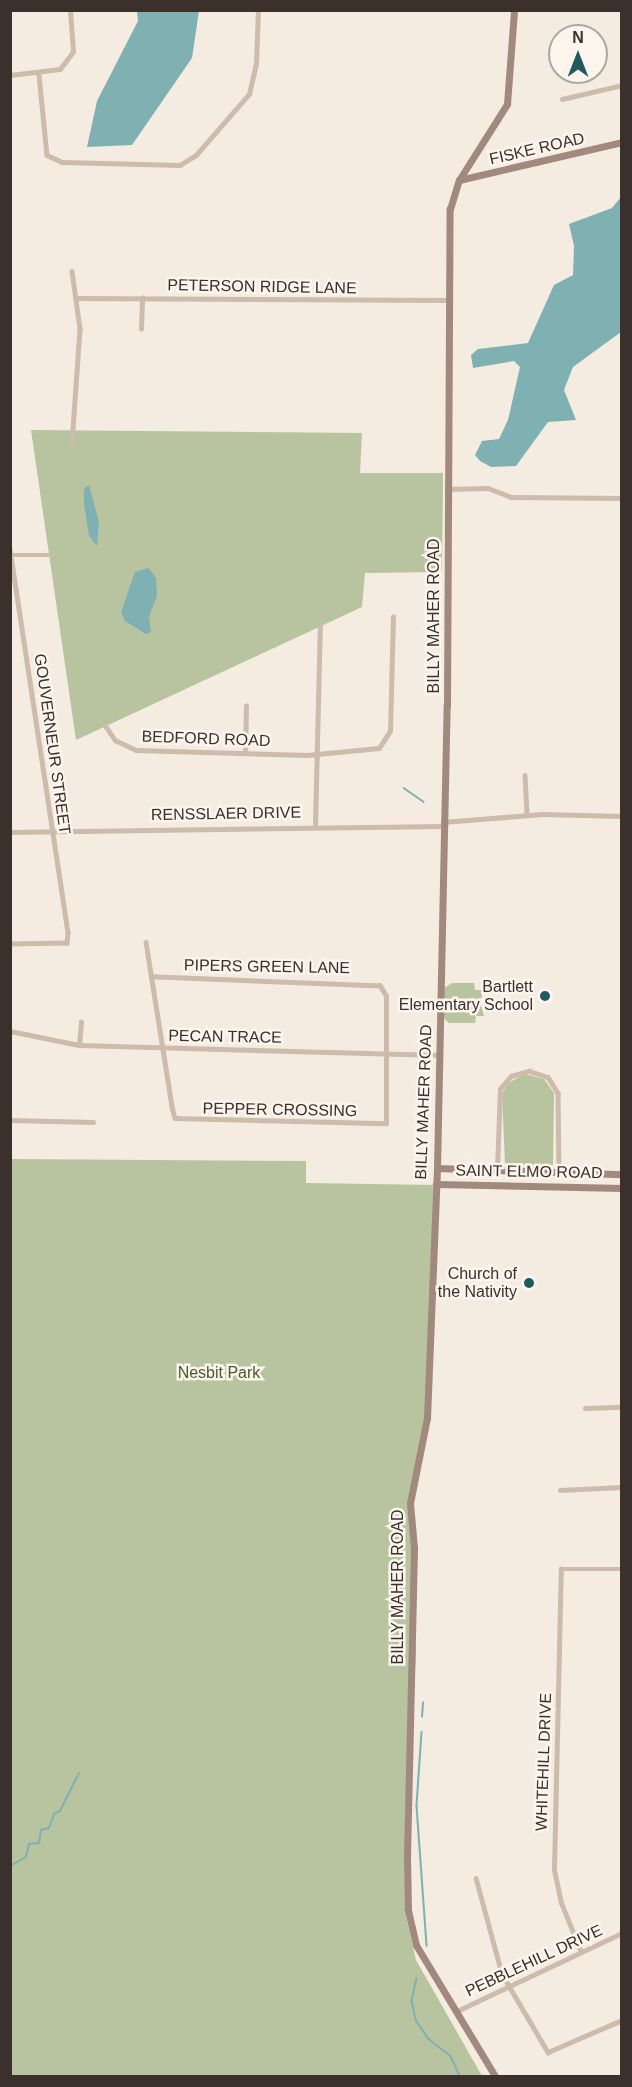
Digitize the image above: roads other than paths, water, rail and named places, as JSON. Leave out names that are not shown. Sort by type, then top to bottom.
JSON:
[{"type":"main road","name":"BILLY MAHER ROAD","points":[[495,2076],[457,2011],[432,1979],[416,1945],[406,1875],[414,1548],[410,1503],[427,1419],[440,1055],[450,209],[459,180],[507,104],[514,10]]},
{"type":"main road","name":"FISKE ROAD","points":[[459,180],[621,142]]},
{"type":"main road","name":"SAINT ELMO ROAD","points":[[437,1168],[621,1174]]},
{"type":"main road","points":[[501,1170],[505,1185]]},
{"type":"main road","points":[[547,1172],[547,1186]]},
{"type":"main road","name":"SAINT ELMO ROAD","points":[[436,1184],[621,1188]]},
{"type":"street","points":[[10,75],[39,75],[60,69],[73,52],[70,10]]},
{"type":"street","points":[[39,75],[46,155],[62,162],[180,165],[196,155],[252,90],[258,10]]},
{"type":"street","points":[[562,99],[621,85]]},
{"type":"street","points":[[72,271],[76,298],[80,382],[72,413],[72,442]]},
{"type":"street","points":[[141,329],[142,297]]},
{"type":"street","name":"PETERSON RIDGE LANE","points":[[76,298],[448,300]]},
{"type":"street","points":[[447,489],[488,488],[511,497],[621,498]]},
{"type":"street","name":"GOUVERNEUR STREET","points":[[10,549],[53,831],[67,943],[10,944]]},
{"type":"street","points":[[11,555],[48,555]]},
{"type":"street","points":[[392,749],[386,744],[390,731],[393,617]]},
{"type":"street","points":[[315,825],[320,626]]},
{"type":"street","points":[[245,753],[246,706]]},
{"type":"street","name":"BEDFORD ROAD","points":[[105,725],[115,740],[136,750],[317,755],[386,744]]},
{"type":"street","points":[[525,776],[527,815]]},
{"type":"street","name":"RENSSLAER DRIVE","points":[[10,832],[443,824],[527,815],[621,816]]},
{"type":"street","points":[[146,942],[163,1048]]},
{"type":"street","name":"PIPERS GREEN LANE","points":[[152,977],[369,982],[380,986],[386,996],[386,1054]]},
{"type":"street","points":[[79,1045],[81,1022]]},
{"type":"street","name":"PECAN TRACE","points":[[10,1031],[79,1045],[440,1055]]},
{"type":"street","name":"PEPPER CROSSING","points":[[163,1048],[175,1118],[386,1123],[386,1054]]},
{"type":"street","points":[[501,1170],[499,1093],[511,1076],[529,1071],[548,1077],[558,1093],[559,1172]]},
{"type":"street","points":[[10,1120],[93,1122]]},
{"type":"street","points":[[585,1408],[621,1407]]},
{"type":"street","points":[[560,1490],[621,1487]]},
{"type":"street","name":"WHITEHILL DRIVE","points":[[580,1950],[561,1903],[554,1869],[561,1569],[621,1569]]},
{"type":"street","points":[[476,1878],[487,1928],[508,1986],[548,2054],[621,2020]]},
{"type":"street","name":"PEBBLEHILL DRIVE","points":[[457,2011],[580,1950],[621,1933]]},
{"type":"water","points":[[137,11],[199,11],[192,58],[132,145],[87,147],[97,101],[138,21]]},
{"type":"water","points":[[621,197],[621,332],[573,367],[564,390],[576,420],[548,422],[516,466],[491,467],[475,455],[482,441],[499,439],[508,420],[520,367],[514,361],[473,368],[471,355],[478,349],[528,343],[554,285],[573,275],[574,246],[569,224],[612,208]]},
{"type":"water","points":[[89,485],[99,522],[97,546],[89,536],[84,504],[84,489]]},
{"type":"water","points":[[149,568],[156,578],[157,596],[149,616],[151,632],[146,634],[125,621],[121,612],[135,572]]},
{"type":"waterway","points":[[404,788],[424,802]]},
{"type":"waterway","points":[[422,1717],[423,1703]]},
{"type":"waterway","points":[[422,1732],[417,1806],[427,1946]]},
{"type":"waterway","points":[[10,1866],[26,1857],[29,1844],[39,1843],[41,1830],[49,1828],[54,1814],[60,1811],[79,1773]]},
{"type":"waterway","points":[[417,1978],[412,2001],[416,2020],[429,2039],[451,2056],[460,2076]]},
{"type":"place","name":"Bartlett Elementary School","points":[[545,996]]},
{"type":"place","name":"Church of the Nativity","points":[[529,1283]]},
{"type":"park label","name":"Nesbit Park","points":[[219,1373]]}]
